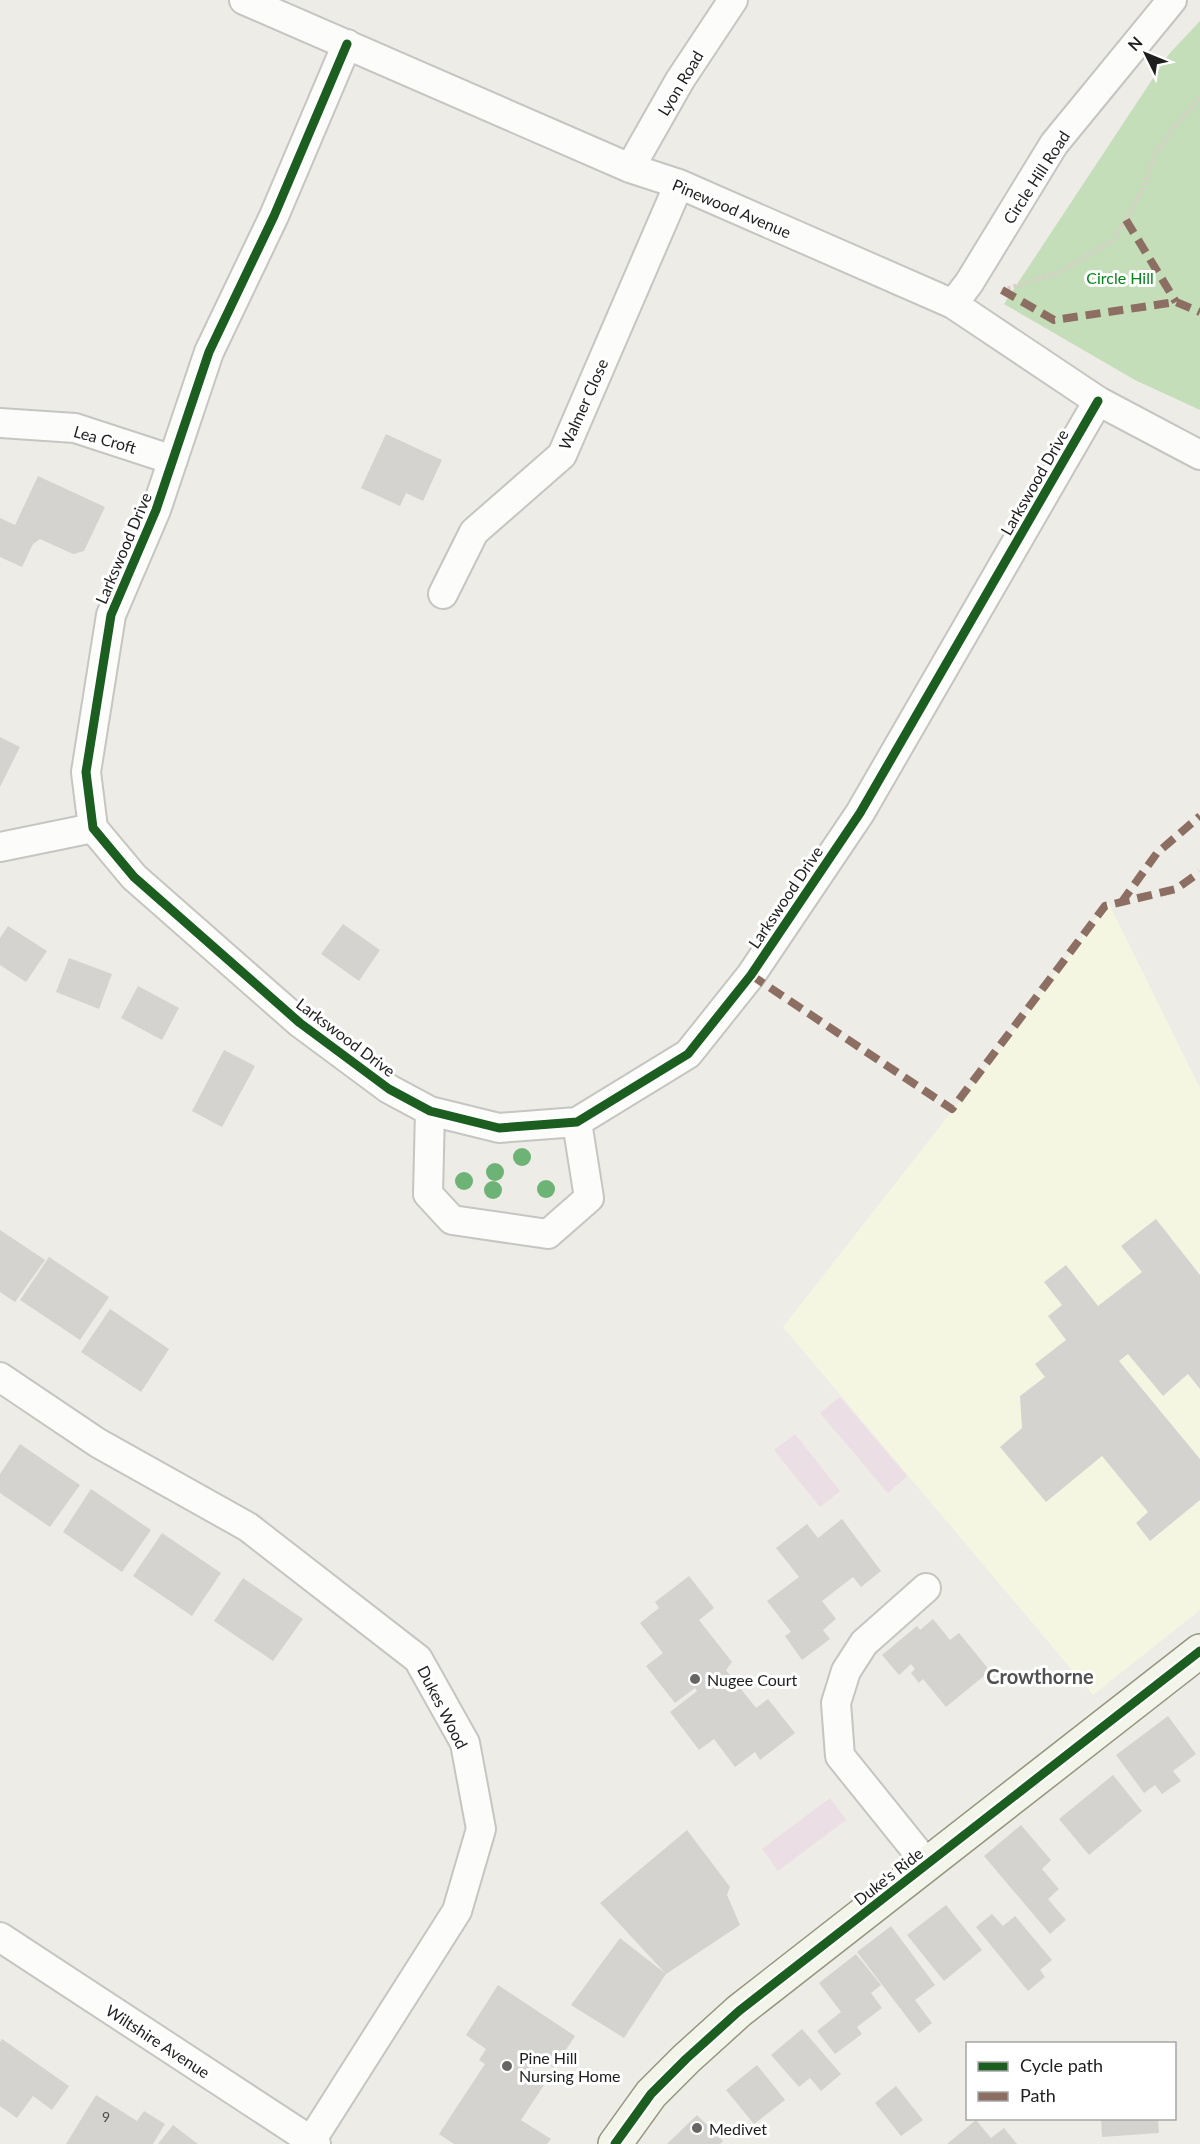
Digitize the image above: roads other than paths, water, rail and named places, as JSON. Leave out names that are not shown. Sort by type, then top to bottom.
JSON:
[{"type":"main road","name":"Duke's Ride","points":[[615,2144],[651,2094],[739,2011],[1200,1651]]},
{"type":"street","name":"Pinewood Avenue","points":[[244,0],[630,168],[679,184],[953,304],[1098,401],[1200,455]]},
{"type":"street","name":"Lyon Road","points":[[630,168],[680,80],[733,0]]},
{"type":"street","name":"Circle Hill Road","points":[[953,304],[969,283],[1054,144],[1172,0]]},
{"type":"street","name":"Larkswood Drive","points":[[347,44],[274,216],[209,352],[156,510],[111,615],[86,772],[93,828],[134,877],[300,1023],[389,1089],[430,1111],[500,1128],[577,1122],[688,1054],[751,975],[860,813],[1098,401]]},
{"type":"street","name":"Walmer Close","points":[[443,594],[474,532],[562,455],[679,184]]},
{"type":"street","name":"Lea Croft","points":[[0,423],[75,429],[173,460]]},
{"type":"street","points":[[0,847],[93,828]]},
{"type":"street","points":[[430,1111],[428,1194],[452,1220],[548,1234],[589,1198],[577,1122]]},
{"type":"street","name":"Dukes Wood","points":[[0,1377],[98,1443],[248,1527],[418,1659],[465,1743],[481,1829],[457,1911],[313,2142]]},
{"type":"street","points":[[926,1588],[864,1643],[846,1671],[836,1703],[840,1756],[927,1864]]},
{"type":"street","name":"Wiltshire Avenue","points":[[0,1937],[313,2142]]},
{"type":"place","name":"Nugee Court","points":[[695,1679]]},
{"type":"place","name":"Pine Hill Nursing Home","points":[[507,2066]]},
{"type":"place","name":"Medivet","points":[[697,2128]]},
{"type":"district","name":"Crowthorne","points":[[1040,1676]]},
{"type":"park label","name":"Circle Hill","points":[[1120,277]]}]
